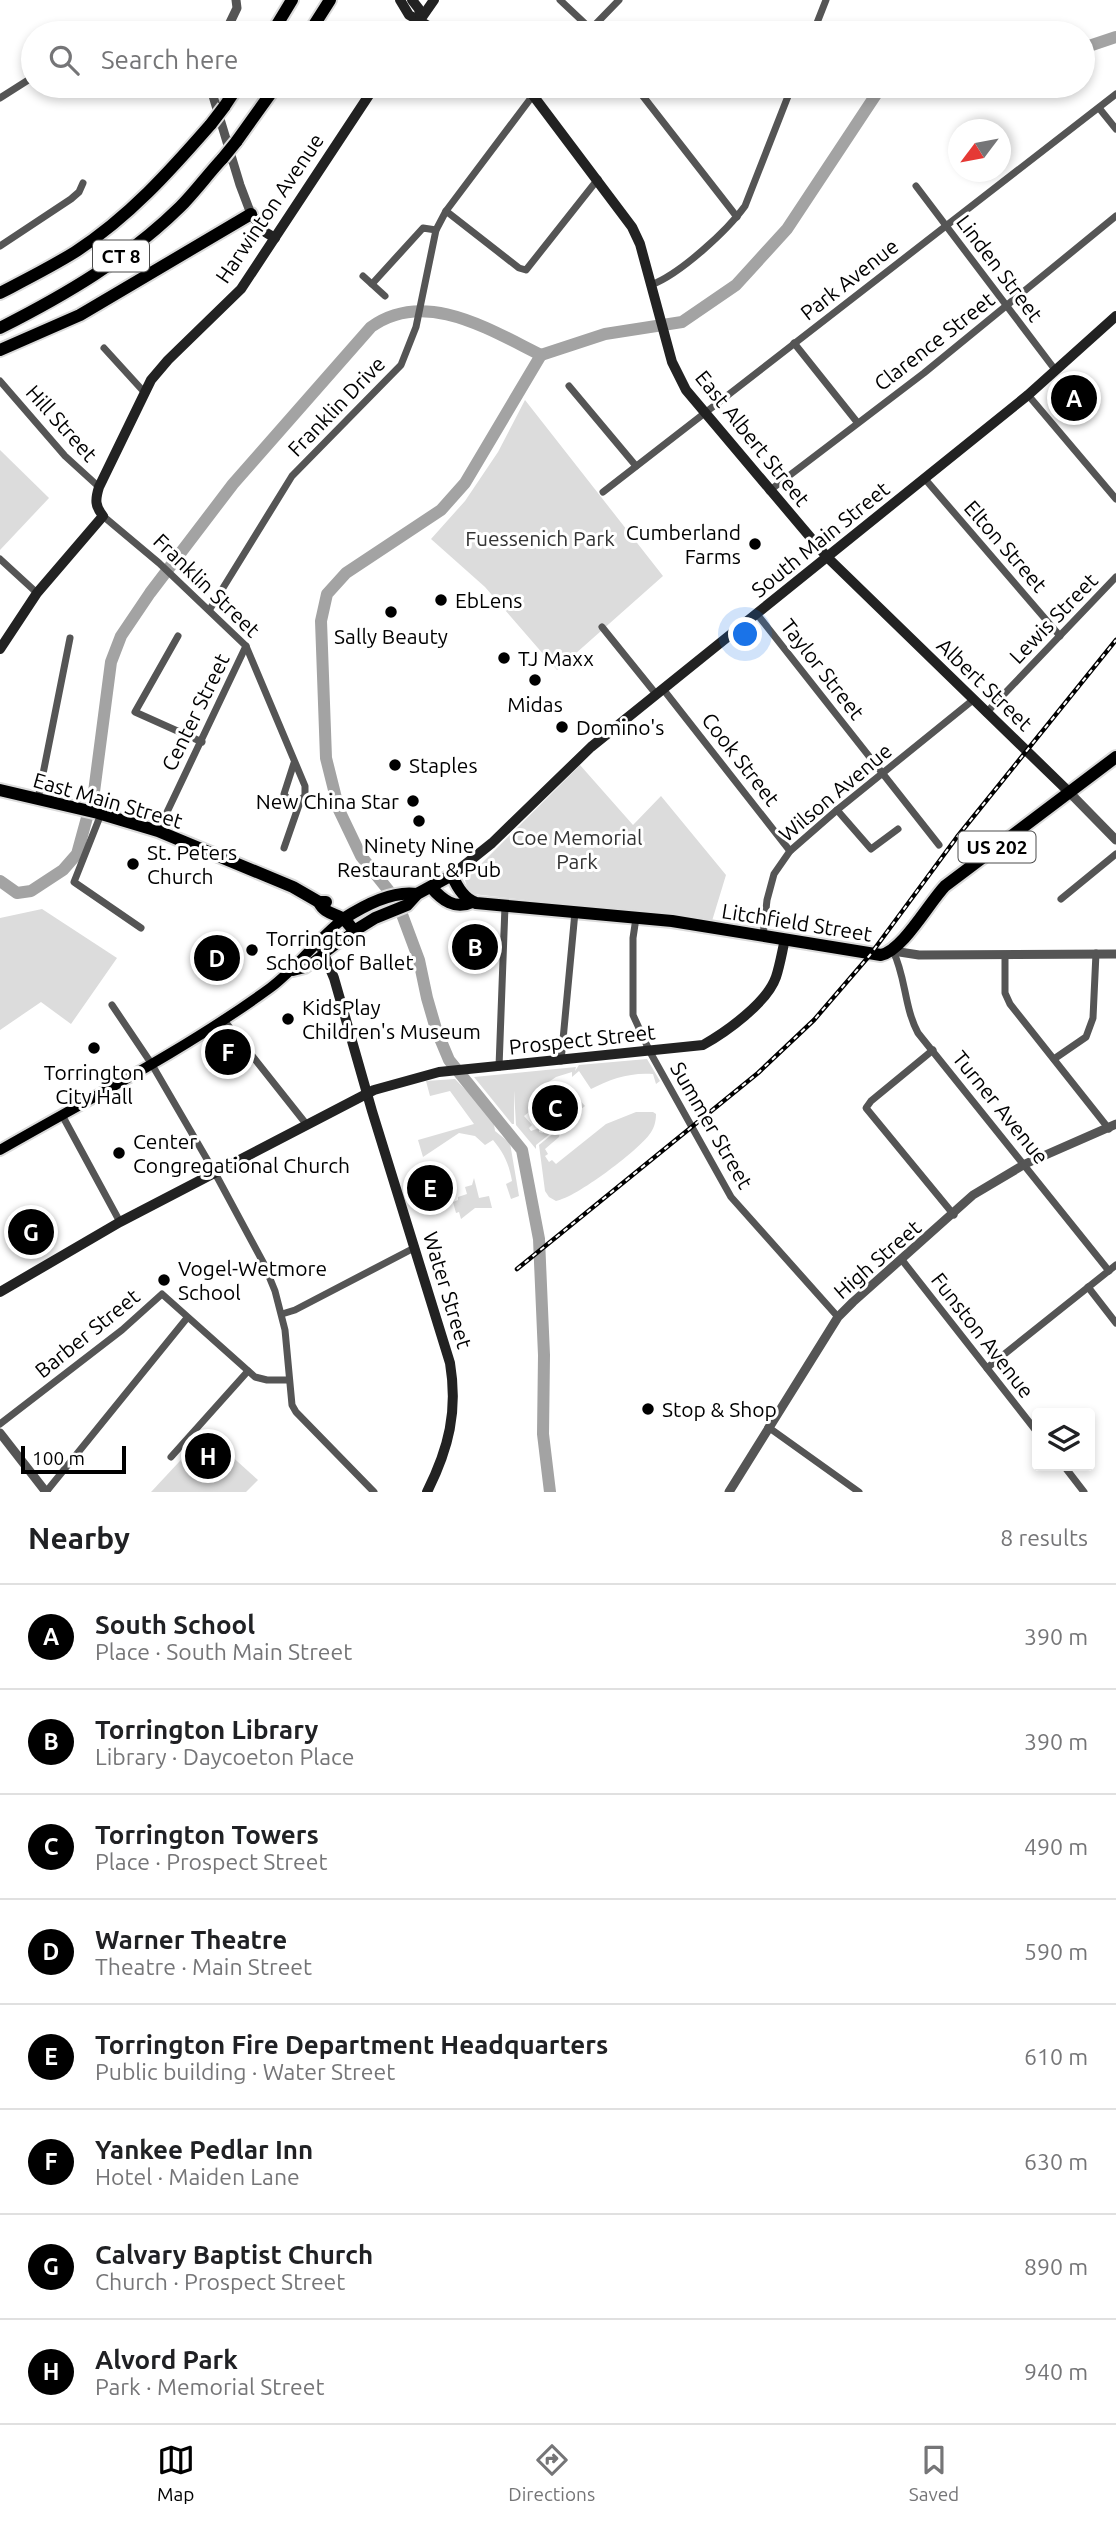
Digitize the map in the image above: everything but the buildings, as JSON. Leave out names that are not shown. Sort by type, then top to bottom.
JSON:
[{"type":"highway","points":[[279,21],[292,0]]},
{"type":"highway","points":[[317,21],[330,0]]},
{"type":"highway","name":"CT 8","points":[[0,293],[75,252],[118,221],[164,178],[230,98]]},
{"type":"highway","name":"CT 8","points":[[0,328],[56,299],[118,258],[180,207],[236,142],[267,98]]},
{"type":"highway","points":[[0,350],[80,315],[251,214]]},
{"type":"highway","name":"US 202","points":[[893,951],[946,886],[1116,757]]},
{"type":"highway","name":"East Main Street","points":[[0,790],[158,831],[293,887],[319,902],[325,902],[335,908],[354,931]]},
{"type":"highway","points":[[452,875],[459,889],[472,902]]},
{"type":"highway","name":"South Main Street","points":[[344,917],[383,900],[402,900],[452,875]]},
{"type":"highway","name":"Litchfield Street","points":[[431,887],[442,899],[453,905],[463,906],[472,902],[636,918],[785,939],[870,955],[883,955],[893,951]]},
{"type":"highway","name":"South Main Street","points":[[354,931],[392,911],[402,900]]},
{"type":"main road","points":[[400,0],[409,15],[421,20]]},
{"type":"main road","points":[[412,0],[419,9],[421,20]]},
{"type":"main road","points":[[421,20],[434,0]]},
{"type":"main road","name":"Harwinton Avenue","points":[[99,487],[151,380],[241,289],[367,98]]},
{"type":"main road","name":"East Albert Street","points":[[542,98],[632,227],[640,244],[672,362],[680,381],[769,491],[827,557]]},
{"type":"main road","points":[[251,214],[265,232],[275,238]]},
{"type":"main road","name":"South Main Street","points":[[452,875],[485,849],[591,747],[1028,395],[1116,316]]},
{"type":"main road","points":[[0,649],[37,593],[103,516],[96,508],[95,500],[99,487]]},
{"type":"main road","name":"Albert Street","points":[[827,557],[1069,792]]},
{"type":"main road","points":[[293,971],[297,962],[344,917]]},
{"type":"main road","points":[[0,1150],[223,1019],[293,971],[305,968],[354,931]]},
{"type":"main road","name":"Prospect Street","points":[[0,1292],[120,1222],[368,1094],[402,1081],[439,1072],[703,1045],[718,1036],[766,995],[775,978],[785,939]]},
{"type":"main road","name":"Water Street","points":[[317,942],[325,953],[337,987],[450,1363],[454,1410],[447,1444],[427,1492]]},
{"type":"street","points":[[231,21],[237,8],[236,0]]},
{"type":"street","points":[[560,0],[580,21]]},
{"type":"street","points":[[601,21],[619,0]]},
{"type":"street","points":[[818,21],[826,0]]},
{"type":"street","points":[[0,98],[21,85]]},
{"type":"street","name":"Park Avenue","points":[[603,492],[1116,94]]},
{"type":"street","points":[[214,98],[251,214]]},
{"type":"street","name":"Franklin Drive","points":[[210,609],[292,476],[401,365],[416,327],[436,230],[446,211],[530,98]]},
{"type":"street","points":[[644,98],[737,217]]},
{"type":"street","points":[[651,285],[668,276],[713,241],[737,217],[745,206],[787,98]]},
{"type":"street","points":[[1099,108],[1116,129]]},
{"type":"street","points":[[446,211],[519,268],[526,270],[598,179]]},
{"type":"street","points":[[0,246],[71,199],[79,192],[83,183]]},
{"type":"street","name":"Linden Street","points":[[916,186],[1056,371]]},
{"type":"street","name":"Clarence Street","points":[[769,491],[924,373],[1116,216]]},
{"type":"street","points":[[372,284],[423,228],[436,230]]},
{"type":"street","points":[[363,276],[385,296]]},
{"type":"street","points":[[794,343],[857,422]]},
{"type":"street","points":[[104,348],[145,393]]},
{"type":"street","name":"Hill Street","points":[[0,381],[65,456],[99,487]]},
{"type":"street","points":[[569,386],[636,466]]},
{"type":"street","points":[[1028,395],[1116,499]]},
{"type":"street","name":"Elton Street","points":[[925,479],[1060,636]]},
{"type":"street","name":"Franklin Street","points":[[103,516],[210,609],[246,646],[306,791],[300,802]]},
{"type":"street","points":[[0,559],[37,593]]},
{"type":"street","name":"Lewis Street","points":[[986,713],[1116,577]]},
{"type":"street","name":"Taylor Street","points":[[757,614],[939,845]]},
{"type":"street","name":"Cook Street","points":[[602,627],[660,691],[790,851]]},
{"type":"street","points":[[177,636],[135,712],[202,742]]},
{"type":"street","points":[[38,799],[71,638]]},
{"type":"street","name":"Center Street","points":[[158,831],[246,646]]},
{"type":"street","name":"Wilson Avenue","points":[[763,936],[767,901],[774,874],[790,851],[973,700]]},
{"type":"street","points":[[284,848],[300,802],[290,802],[284,794],[294,763]]},
{"type":"street","name":"Albert Street","points":[[1069,792],[1116,841]]},
{"type":"street","points":[[837,810],[871,849],[898,829]]},
{"type":"street","points":[[99,814],[74,882],[141,928]]},
{"type":"street","points":[[1061,899],[1116,854]]},
{"type":"street","points":[[499,1066],[505,906]]},
{"type":"street","points":[[561,1061],[575,912]]},
{"type":"street","name":"Summer Street","points":[[636,918],[633,1015],[650,1052],[731,1197],[838,1317]]},
{"type":"street","name":"Litchfield Street","points":[[893,951],[919,955],[1116,954]]},
{"type":"street","name":"Turner Avenue","points":[[893,951],[900,968],[910,1019],[918,1033],[1109,1271]]},
{"type":"street","points":[[1054,1059],[1086,1037],[1093,1018],[1096,953]]},
{"type":"street","points":[[1005,956],[1005,993],[1010,1004],[1113,1126]]},
{"type":"street","points":[[112,1005],[151,1063],[264,1264],[282,1314],[287,1341],[289,1398],[296,1412],[374,1492]]},
{"type":"street","points":[[223,1019],[306,1125]]},
{"type":"street","points":[[933,1050],[866,1108],[954,1215]]},
{"type":"street","points":[[61,1115],[120,1222]]},
{"type":"street","name":"High Street","points":[[729,1492],[838,1317],[974,1195],[1025,1164],[1113,1126]]},
{"type":"street","points":[[282,1314],[295,1310],[414,1248]]},
{"type":"street","name":"Funston Avenue","points":[[902,1260],[1032,1426]]},
{"type":"street","points":[[987,1368],[1116,1265]]},
{"type":"street","points":[[1088,1287],[1116,1323]]},
{"type":"street","name":"Barber Street","points":[[0,1424],[122,1330],[162,1294],[187,1318]]},
{"type":"street","points":[[0,1433],[46,1492],[187,1318],[261,1379],[289,1380]]},
{"type":"street","points":[[171,1457],[248,1371]]},
{"type":"street","points":[[768,1427],[859,1492]]},
{"type":"street","points":[[1068,1471],[1084,1492]]},
{"type":"green space","name":"Fuessenich Park","points":[[525,400],[663,576],[557,670],[485,587],[431,539],[465,501],[498,452]]},
{"type":"green space","points":[[0,450],[49,498],[0,550]]},
{"type":"green space","name":"Coe Memorial Park","points":[[580,765],[633,825],[661,796],[726,875],[712,921],[473,894],[468,891],[465,880]]},
{"type":"green space","points":[[42,909],[117,958],[71,1024],[41,1002],[0,1030],[0,918]]},
{"type":"green space","points":[[647,1059],[660,1081],[656,1084],[653,1074],[637,1074],[613,1079],[591,1089],[579,1071],[572,1077],[572,1072],[556,1077],[540,1088],[542,1091],[532,1100],[537,1106],[524,1116],[532,1125],[529,1128],[531,1131],[539,1128],[539,1132],[543,1133],[542,1125],[547,1126],[550,1123],[549,1117],[555,1117],[559,1110],[569,1111],[577,1097],[585,1106],[536,1145],[536,1149],[516,1125],[514,1090],[512,1124],[474,1077],[576,1067],[575,1071],[579,1065]]},
{"type":"green space","points":[[455,1079],[493,1118],[495,1131],[510,1143],[519,1196],[511,1199],[506,1184],[512,1181],[509,1169],[493,1140],[485,1145],[475,1136],[459,1133],[423,1157],[418,1140],[474,1124],[450,1091],[430,1096],[426,1081]]},
{"type":"green space","points":[[636,1112],[656,1114],[653,1128],[642,1143],[606,1173],[578,1191],[556,1201],[549,1197],[545,1191],[539,1145],[561,1127],[559,1137],[545,1149],[549,1162],[552,1160],[556,1164],[606,1124]]},
{"type":"green space","points":[[474,1178],[479,1198],[489,1196],[492,1208],[475,1208],[461,1219],[453,1202],[467,1194],[465,1187],[472,1185]]},
{"type":"green space","points":[[206,1433],[258,1480],[246,1492],[151,1492]]},
{"type":"waterway","points":[[1095,44],[1116,37]]},
{"type":"waterway","points":[[541,355],[605,334],[682,322],[736,285],[787,229],[874,98]]},
{"type":"waterway","points":[[0,881],[17,893],[31,891],[63,870],[77,854],[94,792],[111,662],[121,636],[150,593],[233,484],[371,327],[392,316],[413,311],[435,312],[479,325],[541,355]]},
{"type":"waterway","points":[[541,355],[465,483],[441,510],[346,573],[327,594],[321,621],[326,758],[339,810],[361,856],[397,901],[419,960],[436,1029],[449,1060],[522,1150],[539,1239],[544,1355],[543,1434],[550,1492]]},
{"type":"railway","points":[[517,1269],[758,1073],[814,1020],[870,955],[957,837],[1116,640]]},
{"type":"place","name":"South School","points":[[1074,398]]},
{"type":"place","name":"Cumberland Farms","points":[[755,544]]},
{"type":"place","name":"EbLens","points":[[441,600]]},
{"type":"place","name":"Sally Beauty","points":[[391,612]]},
{"type":"place","name":"TJ Maxx","points":[[504,658]]},
{"type":"place","name":"Midas","points":[[535,680]]},
{"type":"place","name":"Domino's","points":[[562,727]]},
{"type":"place","name":"Staples","points":[[395,765]]},
{"type":"place","name":"New China Star","points":[[413,801]]},
{"type":"place","name":"Ninety Nine Restaurant & Pub","points":[[419,821]]},
{"type":"place","name":"St. Peters Church","points":[[133,864]]},
{"type":"place","name":"Torrington Library","points":[[475,947]]},
{"type":"place","name":"Torrington School of Ballet","points":[[252,950]]},
{"type":"place","name":"Warner Theatre","points":[[217,958]]},
{"type":"place","name":"KidsPlay Children's Museum","points":[[288,1019]]},
{"type":"place","name":"Torrington City Hall","points":[[94,1048]]},
{"type":"place","name":"Yankee Pedlar Inn","points":[[228,1052]]},
{"type":"place","name":"Torrington Towers","points":[[555,1108]]},
{"type":"place","name":"Center Congregational Church","points":[[119,1153]]},
{"type":"place","name":"Torrington Fire Department Headquarters","points":[[430,1188]]},
{"type":"place","name":"Calvary Baptist Church","points":[[31,1232]]},
{"type":"place","name":"Vogel-Wetmore School","points":[[164,1280]]},
{"type":"place","name":"Stop & Shop","points":[[648,1409]]},
{"type":"place","name":"Alvord Park","points":[[208,1456]]}]
